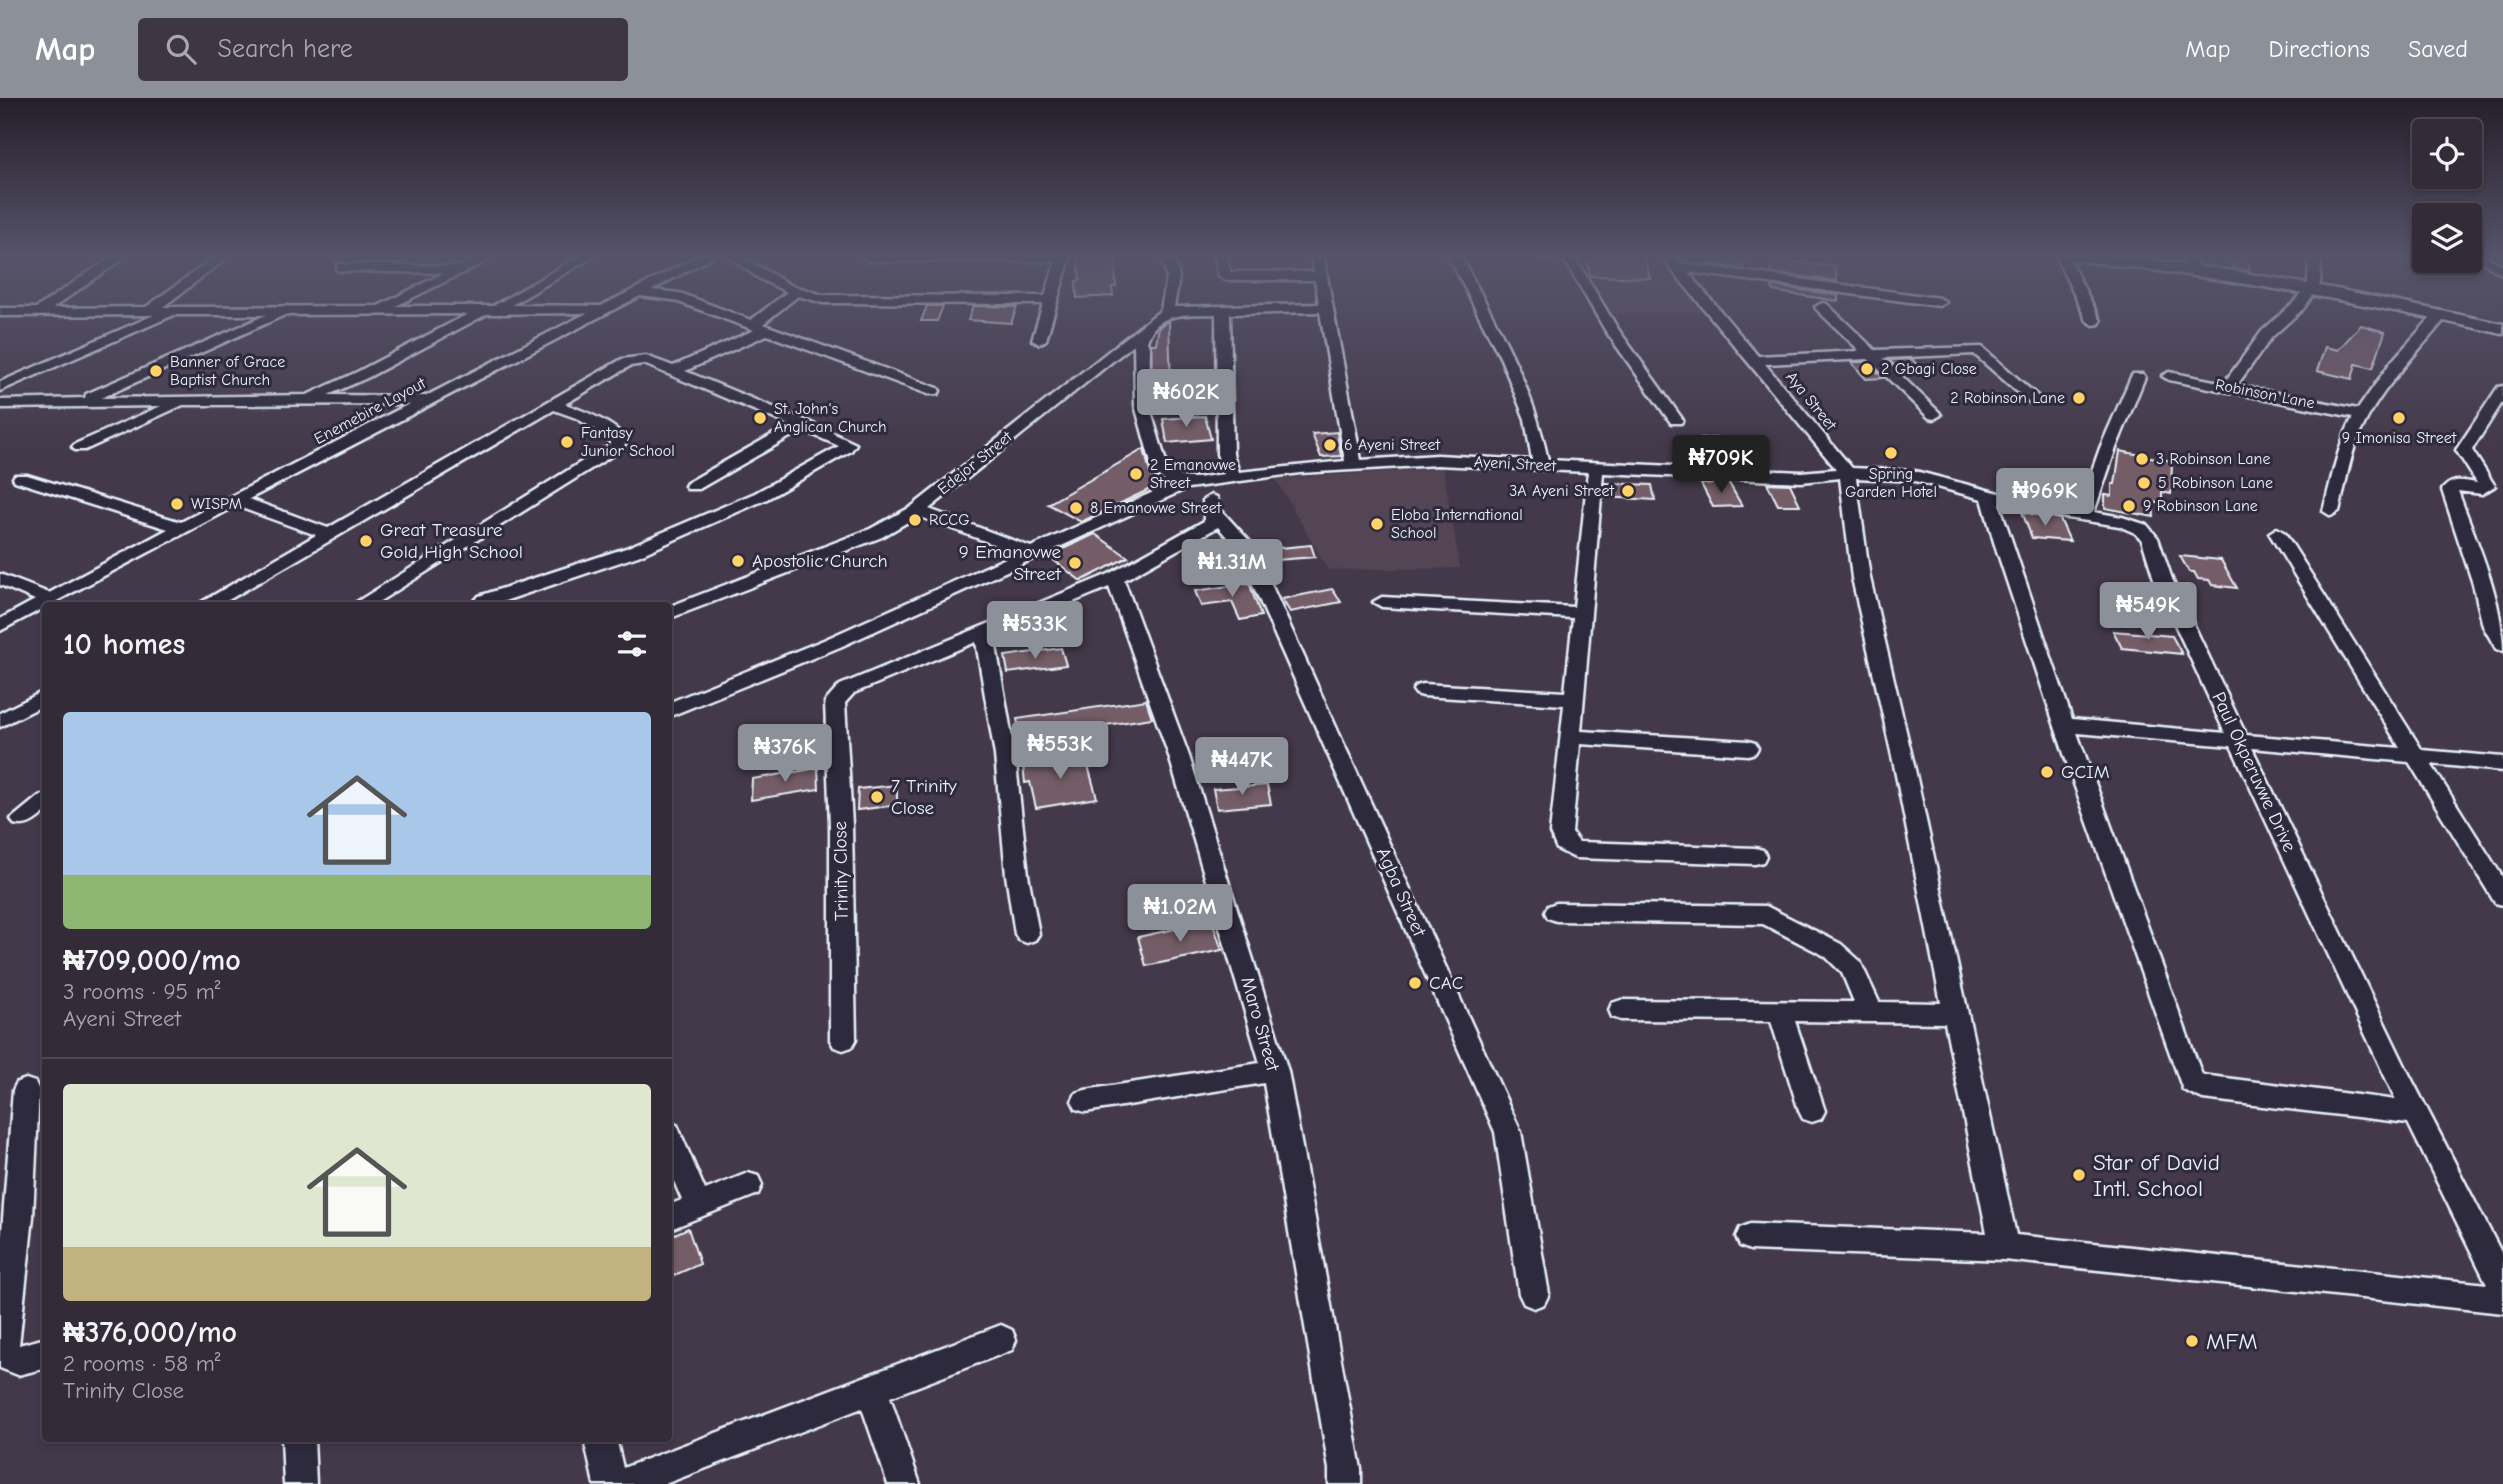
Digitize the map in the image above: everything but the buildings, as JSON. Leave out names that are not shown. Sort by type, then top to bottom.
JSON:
[{"type":"main road","points":[[2462,320],[2503,329]]},
{"type":"street","points":[[0,387],[153,320]]},
{"type":"street","points":[[79,402],[266,320]]},
{"type":"street","points":[[308,399],[470,320]]},
{"type":"street","name":"Enemebire Layout","points":[[44,602],[580,320]]},
{"type":"street","points":[[740,320],[933,391]]},
{"type":"street","points":[[674,371],[759,327],[767,320]]},
{"type":"street","points":[[1039,340],[1045,320]]},
{"type":"street","name":"Edejor Street","points":[[672,612],[876,533],[917,510],[1156,320]]},
{"type":"street","points":[[1223,320],[1225,454],[1233,477]]},
{"type":"street","points":[[1329,320],[1354,465]]},
{"type":"street","points":[[1488,320],[1508,359],[1532,419],[1541,465]]},
{"type":"street","points":[[1606,320],[1676,421]]},
{"type":"street","name":"Aya Street","points":[[1722,320],[1847,473]]},
{"type":"street","points":[[1836,320],[1934,415]]},
{"type":"street","points":[[2229,386],[2267,334],[2282,320]]},
{"type":"street","points":[[2332,511],[2341,463],[2361,414],[2399,359],[2437,320]]},
{"type":"street","points":[[1144,329],[1140,342],[1143,349],[1142,405],[1161,471],[1170,480],[1184,484]]},
{"type":"street","points":[[1756,360],[1977,350],[2034,398]]},
{"type":"street","points":[[211,602],[627,362],[646,360],[848,444],[846,449],[761,496],[632,552],[483,602]]},
{"type":"street","name":"Robinson Lane","points":[[2169,376],[2361,414]]},
{"type":"street","points":[[2084,516],[2108,448],[2138,377]]},
{"type":"street","points":[[2503,390],[2464,450],[2487,486],[2482,489],[2455,485],[2450,490],[2482,584],[2492,625],[2503,645]]},
{"type":"street","points":[[0,404],[185,400],[427,400]]},
{"type":"street","points":[[80,447],[185,400]]},
{"type":"street","points":[[365,602],[616,447],[619,442],[617,436],[581,415],[552,405]]},
{"type":"street","points":[[693,486],[802,424]]},
{"type":"street","name":"Ayeni Street","points":[[672,709],[833,643],[1035,554],[1184,484],[1300,468],[1437,460],[1801,477],[1847,473]]},
{"type":"street","points":[[1596,467],[1561,833],[1565,844],[1575,850],[1755,856]]},
{"type":"street","points":[[1847,473],[1861,578],[1904,765],[2004,1247]]},
{"type":"street","name":"Paul Okperuvwe Drive","points":[[1847,473],[1915,477],[2036,508],[2132,525],[2150,538],[2163,579],[2350,979],[2503,1285]]},
{"type":"street","points":[[21,478],[181,528]]},
{"type":"street","points":[[1027,934],[1017,875],[1005,755],[984,632],[1115,578],[1202,530],[1212,523],[1213,511],[1208,481]]},
{"type":"street","points":[[1989,495],[2002,542],[2064,725],[2192,1082],[2203,1088],[2416,1113]]},
{"type":"street","points":[[235,500],[327,533]]},
{"type":"street","points":[[917,510],[1035,554]]},
{"type":"street","name":"Agba Street","points":[[1213,511],[1244,545],[1508,1132],[1534,1294]]},
{"type":"street","points":[[2277,533],[2416,756],[2496,874],[2503,897]]},
{"type":"street","name":"Maro Street","points":[[1115,578],[1179,756],[1275,1071],[1345,1469],[1345,1484]]},
{"type":"street","points":[[0,579],[48,600]]},
{"type":"street","points":[[1382,602],[1582,613]]},
{"type":"street","name":"Enemebire Layout","points":[[0,626],[42,603]]},
{"type":"street","name":"Trinity Close","points":[[843,1040],[841,825],[835,702],[847,689],[984,632]]},
{"type":"street","points":[[1423,690],[1573,699]]},
{"type":"street","points":[[0,721],[42,698]]},
{"type":"street","points":[[2064,725],[2503,764]]},
{"type":"street","points":[[1570,737],[1748,748]]},
{"type":"street","points":[[42,804],[22,819],[31,821],[42,817]]},
{"type":"street","points":[[1556,912],[1766,915],[1833,950],[1852,968],[1871,1013]]},
{"type":"street","points":[[1621,1010],[1957,1013]]},
{"type":"street","points":[[1780,1012],[1812,1111]]},
{"type":"street","points":[[1085,1101],[1275,1071]]},
{"type":"street","points":[[26,1090],[19,1217],[6,1275],[3,1354],[18,1360],[42,1354]]},
{"type":"street","points":[[672,1143],[698,1206]]},
{"type":"street","points":[[672,1216],[748,1185]]},
{"type":"street","points":[[1751,1237],[2004,1247],[2503,1299]]},
{"type":"street","points":[[623,1484],[1001,1340]]},
{"type":"street","points":[[871,1388],[904,1484]]},
{"type":"street","points":[[298,1442],[300,1484]]},
{"type":"street","points":[[601,1442],[610,1484]]},
{"type":"shaded area","name":"Eloba International School","points":[[1443,468],[1460,568],[1328,570],[1276,479]]},
{"type":"place","name":"2 Gbagi Close","points":[[1867,369]]},
{"type":"place","name":"Banner of Grace Baptist Church","points":[[156,371]]},
{"type":"place","name":"2 Robinson Lane","points":[[2079,398]]},
{"type":"place","name":"St. John's Anglican Church","points":[[760,418]]},
{"type":"place","name":"9 Imonisa Street","points":[[2399,418]]},
{"type":"place","name":"Fantasy Junior School","points":[[567,442]]},
{"type":"place","name":"6 Ayeni Street","points":[[1330,445]]},
{"type":"place","name":"Spring Garden Hotel","points":[[1891,453]]},
{"type":"place","name":"3 Robinson Lane","points":[[2142,459]]},
{"type":"place","name":"2 Emanovwe Street","points":[[1136,474]]},
{"type":"place","name":"5 Robinson Lane","points":[[2144,483]]},
{"type":"place","name":"3A Ayeni Street","points":[[1628,491]]},
{"type":"place","name":"WISPM","points":[[177,504]]},
{"type":"place","name":"9 Robinson Lane","points":[[2129,506]]},
{"type":"place","name":"8 Emanovwe Street","points":[[1076,508]]},
{"type":"place","name":"RCCG","points":[[915,520]]},
{"type":"place","name":"Eloba International School","points":[[1377,524]]},
{"type":"place","name":"Great Treasure Gold High School","points":[[366,541]]},
{"type":"place","name":"Apostolic Church","points":[[738,561]]},
{"type":"place","name":"9 Emanovwe Street","points":[[1075,563]]},
{"type":"place","name":"GCIM","points":[[2047,772]]},
{"type":"place","name":"7 Trinity Close","points":[[877,797]]},
{"type":"place","name":"CAC","points":[[1415,983]]},
{"type":"place","name":"Star of David Intl. School","points":[[2079,1175]]},
{"type":"place","name":"MFM","points":[[2192,1341]]}]
